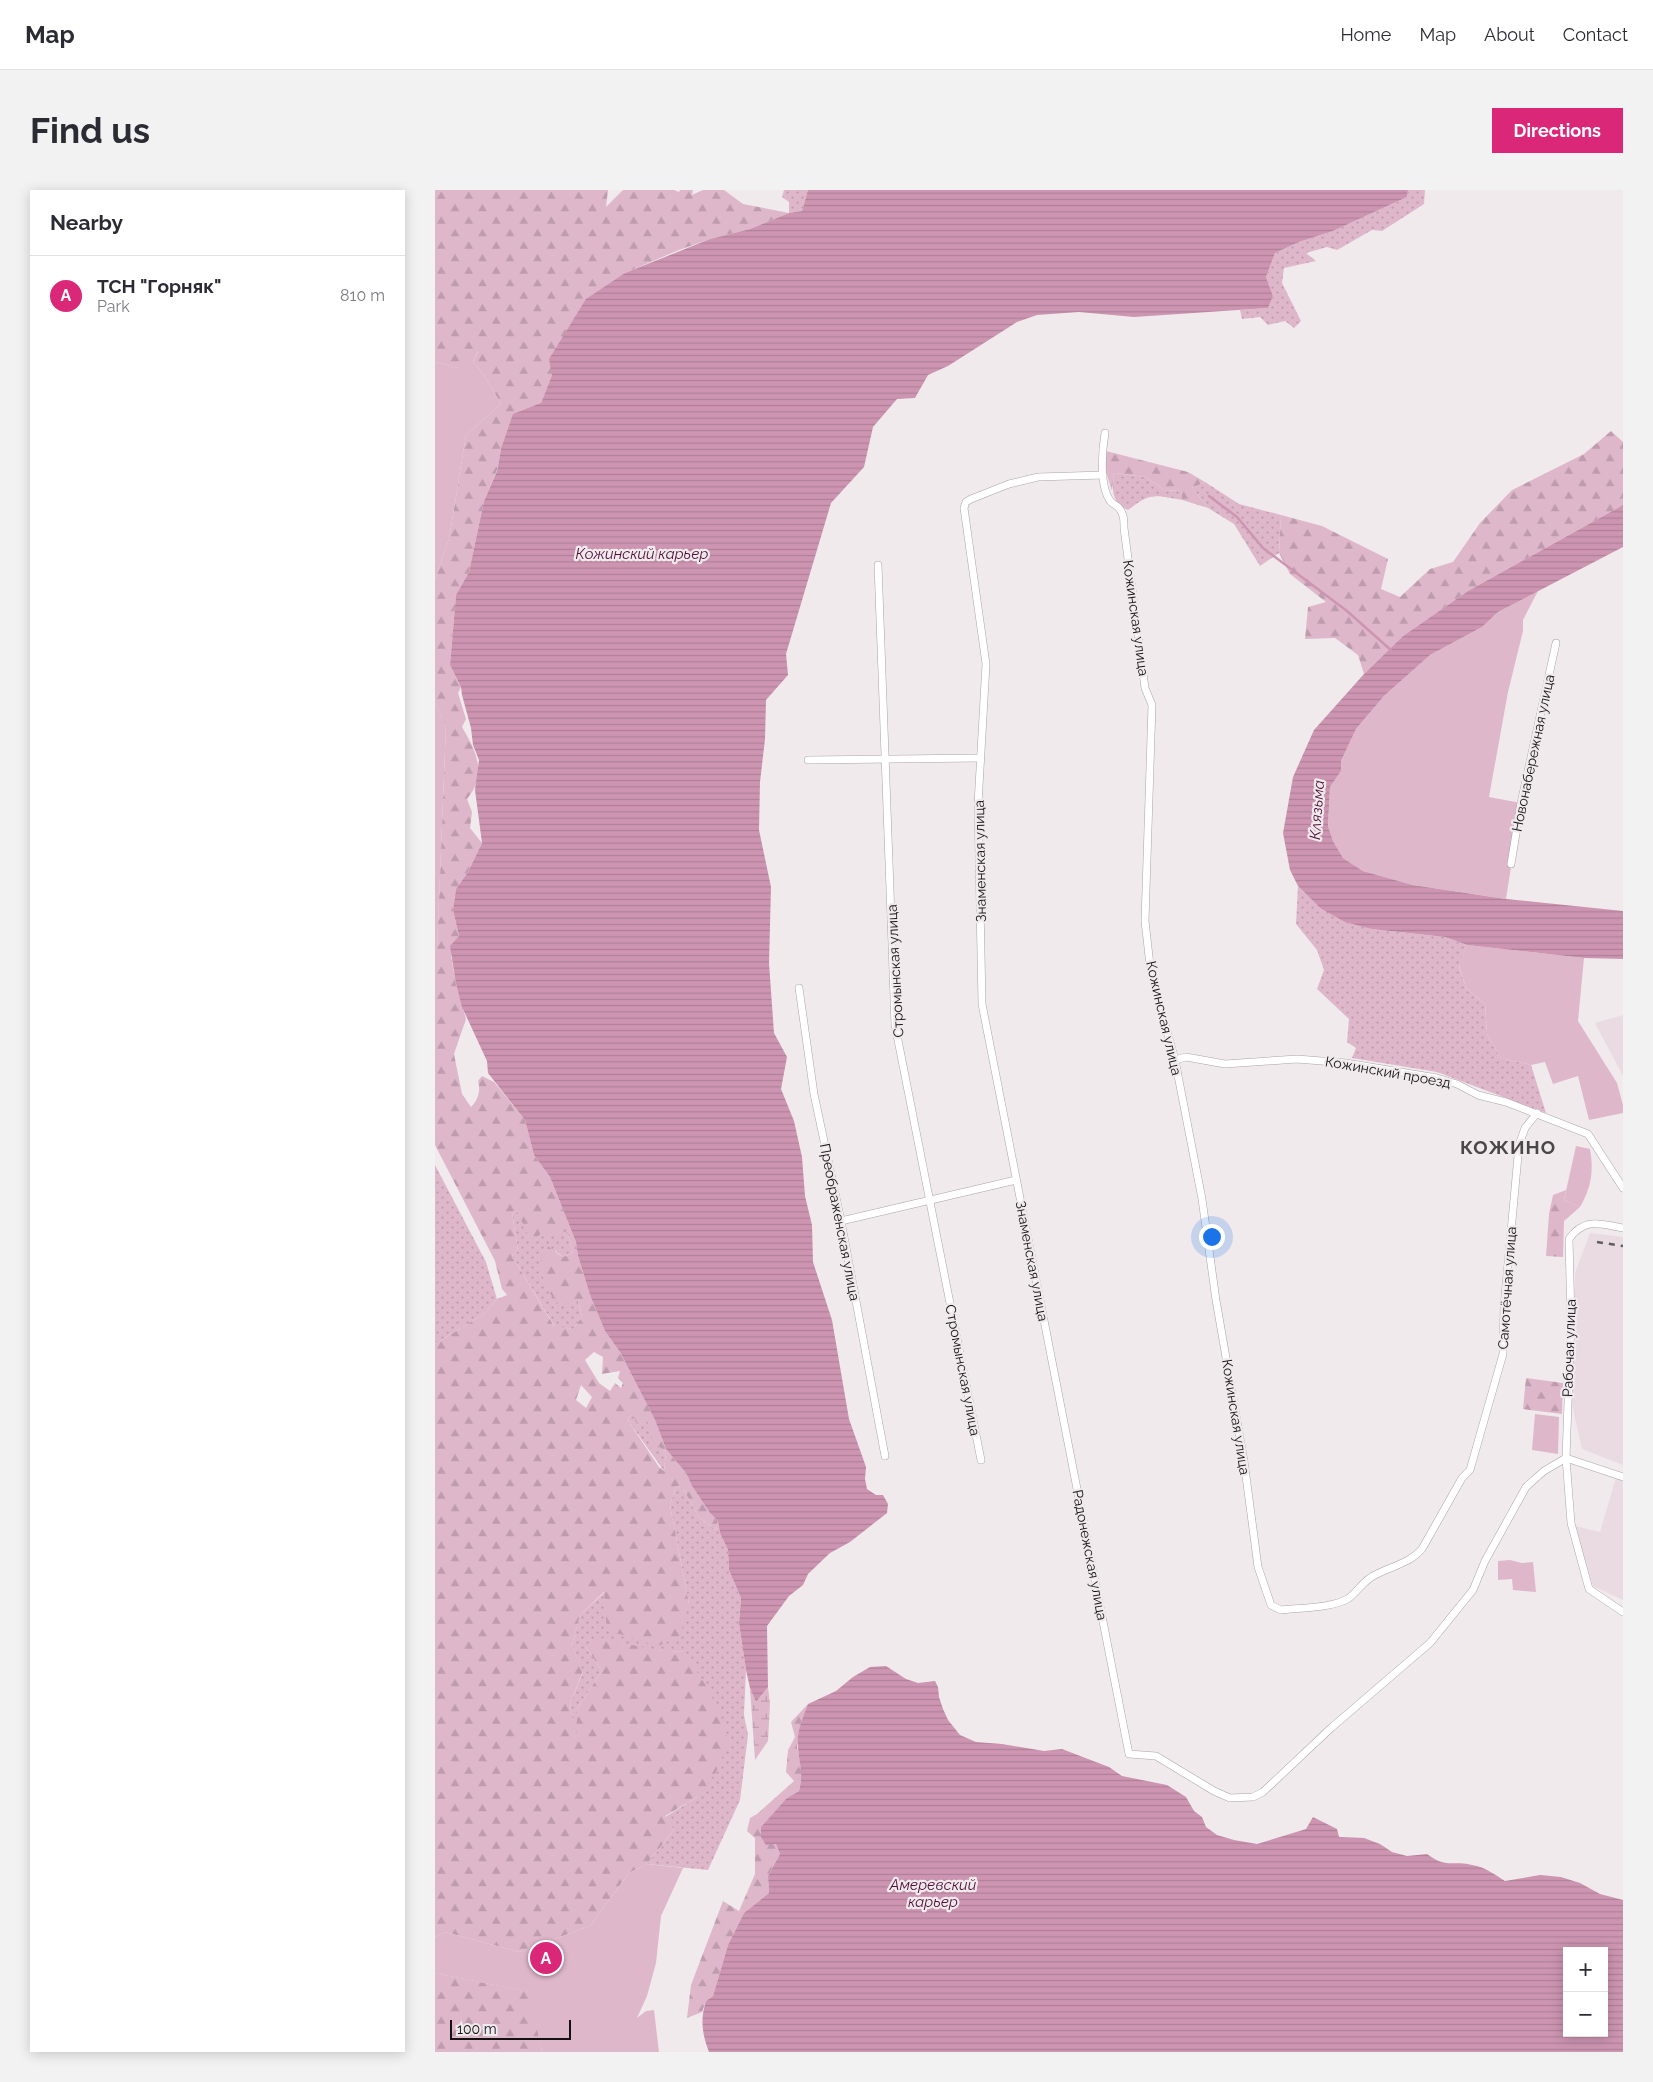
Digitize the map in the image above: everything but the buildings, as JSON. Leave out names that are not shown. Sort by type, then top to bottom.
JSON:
[{"type":"street","name":"Кожинская улица","points":[[1105,433],[1101,458],[1103,475],[1111,502],[1124,515],[1124,528],[1145,688],[1152,705],[1145,922],[1151,974],[1175,1060],[1202,1199],[1244,1460],[1258,1567],[1271,1605]]},
{"type":"street","name":"Знаменская улица","points":[[1050,1357],[982,1004],[978,804],[986,664],[964,508],[966,502],[1009,484],[1038,477],[1103,475]]},
{"type":"street","name":"Стромынская улица","points":[[879,565],[895,1025],[981,1460]]},
{"type":"street","name":"Новонабережная улица","points":[[1511,864],[1521,803],[1556,643]]},
{"type":"street","points":[[808,760],[981,758]]},
{"type":"street","name":"Преображенская улица","points":[[799,988],[814,1094],[841,1221],[885,1456]]},
{"type":"street","name":"Кожинский проезд","points":[[1175,1060],[1186,1058],[1225,1064],[1297,1059],[1346,1062],[1437,1078],[1457,1084],[1478,1095],[1537,1113],[1588,1134],[1623,1188]]},
{"type":"street","name":"Самотёчная улица","points":[[1271,1605],[1281,1610],[1341,1602],[1350,1597],[1362,1584],[1375,1575],[1399,1566],[1417,1555],[1461,1478],[1470,1470],[1503,1354],[1504,1307],[1519,1145],[1525,1128],[1537,1113]]},
{"type":"street","points":[[841,1221],[1016,1180]]},
{"type":"street","name":"Рабочая улица","points":[[1566,1458],[1571,1321],[1569,1239],[1577,1229],[1588,1224],[1594,1223],[1623,1228]]},
{"type":"street","name":"Радонежская улица","points":[[1050,1357],[1129,1754],[1157,1756],[1214,1791],[1230,1798],[1253,1797],[1263,1792],[1331,1728],[1430,1643],[1473,1590],[1485,1561],[1526,1488],[1544,1471],[1566,1458]]},
{"type":"street","points":[[1623,1477],[1566,1458],[1571,1523],[1589,1589],[1623,1612]]},
{"type":"shaded area","points":[[1623,1015],[1623,1076],[1595,1023]]},
{"type":"shaded area","points":[[1590,1233],[1623,1237],[1623,1465],[1582,1449],[1572,1405],[1575,1273]]},
{"type":"shaded area","points":[[1616,1478],[1623,1480],[1623,1600],[1593,1586],[1575,1526],[1600,1532]]},
{"type":"green space","points":[[435,190],[608,190],[606,207],[623,190],[674,190],[679,192],[680,190],[693,190],[692,195],[703,190],[724,190],[743,204],[789,213],[750,229],[710,239],[679,250],[625,273],[552,375],[541,403],[501,449],[497,470],[484,501],[469,572],[456,595],[450,665],[461,687],[458,693],[466,719],[462,727],[472,745],[478,763],[477,781],[467,799],[472,812],[470,828],[482,843],[468,872],[456,889],[453,910],[459,936],[451,956],[456,984],[466,1019],[454,1054],[462,1094],[471,1107],[478,1095],[478,1081],[482,1076],[494,1082],[525,1120],[534,1155],[550,1177],[576,1242],[578,1256],[590,1295],[605,1331],[620,1352],[655,1420],[666,1449],[686,1473],[692,1486],[710,1513],[718,1521],[716,1530],[699,1517],[682,1487],[676,1486],[670,1505],[689,1604],[680,1636],[658,1646],[607,1630],[604,1592],[580,1615],[572,1645],[583,1671],[570,1704],[577,1744],[577,1709],[602,1671],[586,1647],[596,1637],[655,1650],[685,1652],[714,1699],[729,1742],[716,1772],[699,1796],[665,1816],[674,1830],[647,1864],[629,1873],[590,1926],[519,1952],[445,1932],[435,1937],[435,1344],[484,1314],[497,1299],[507,1295],[502,1289],[495,1261],[435,1145],[435,950],[437,949],[446,726],[435,703],[435,579],[449,539],[466,435],[501,404],[484,375],[473,362],[478,351],[458,368],[435,362]],"holes":[[[517,1211],[530,1239],[537,1238],[544,1229],[548,1237],[567,1231],[573,1253],[563,1257],[545,1244],[539,1267],[548,1291],[560,1306],[578,1300],[582,1317],[573,1329],[554,1326],[512,1256],[518,1251],[512,1212]],[[594,1352],[603,1357],[602,1374],[620,1371],[618,1378],[623,1383],[621,1388],[615,1383],[610,1391],[599,1383],[585,1360]],[[581,1385],[592,1397],[586,1408],[576,1400]],[[632,1415],[640,1428],[646,1418],[653,1435],[649,1444],[653,1450],[659,1447],[666,1452],[664,1471],[659,1467],[627,1419]]]},
{"type":"green space","points":[[784,190],[808,190],[802,211],[789,213],[789,202],[782,197]]},
{"type":"green space","points":[[1408,190],[1425,190],[1424,204],[1382,231],[1372,230],[1337,250],[1327,247],[1306,253],[1316,261],[1284,268],[1282,283],[1301,321],[1294,328],[1285,321],[1268,325],[1260,317],[1242,319],[1240,310],[1268,308],[1273,296],[1266,277],[1275,253],[1299,242],[1333,231],[1407,197]]},
{"type":"green space","points":[[478,350],[473,362],[484,375],[501,404],[466,435],[449,539],[435,579],[435,362],[458,368],[462,360]]},
{"type":"green space","points":[[1611,431],[1623,442],[1623,505],[1468,591],[1403,636],[1364,674],[1358,655],[1335,638],[1305,639],[1308,607],[1326,602],[1290,574],[1279,553],[1281,515],[1322,526],[1388,559],[1381,589],[1400,597],[1430,569],[1453,562],[1480,523],[1512,490],[1584,454]]},
{"type":"green space","points":[[1106,451],[1188,472],[1205,482],[1192,488],[1208,508],[1182,500],[1181,491],[1164,490],[1146,477],[1114,473],[1112,491],[1106,472]]},
{"type":"green space","points":[[1114,473],[1146,477],[1164,490],[1181,491],[1182,500],[1153,496],[1142,500],[1128,510],[1118,504],[1114,495]]},
{"type":"green space","points":[[1205,482],[1239,504],[1281,515],[1279,553],[1260,566],[1234,524],[1208,508],[1192,488]]},
{"type":"green space","points":[[1538,591],[1523,620],[1523,631],[1508,692],[1489,797],[1521,803],[1506,899],[1413,885],[1363,871],[1343,858],[1333,841],[1328,826],[1330,787],[1341,771],[1341,761],[1356,729],[1384,696],[1430,655],[1482,627],[1498,612]]},
{"type":"green space","points":[[435,703],[446,726],[437,949],[435,950]]},
{"type":"green space","points":[[1298,886],[1320,908],[1372,929],[1445,937],[1467,945],[1459,966],[1466,988],[1485,1004],[1487,1034],[1501,1058],[1531,1065],[1546,1113],[1437,1072],[1352,1058],[1356,1048],[1347,1042],[1349,1019],[1317,989],[1324,970],[1317,950],[1296,924]]},
{"type":"green space","points":[[1467,945],[1584,958],[1578,1021],[1617,1083],[1623,1105],[1623,1113],[1589,1120],[1578,1076],[1553,1084],[1545,1062],[1531,1065],[1501,1058],[1487,1034],[1485,1004],[1466,988],[1459,965]]},
{"type":"green space","points":[[1576,1146],[1590,1149],[1591,1157],[1591,1180],[1580,1207],[1564,1200]]},
{"type":"green space","points":[[435,1165],[486,1262],[497,1299],[484,1314],[435,1344]]},
{"type":"green space","points":[[1566,1190],[1564,1200],[1580,1207],[1564,1221],[1563,1257],[1546,1256],[1549,1214],[1553,1195]]},
{"type":"green space","points":[[516,1211],[544,1229],[567,1231],[573,1253],[563,1257],[555,1250],[578,1300],[582,1317],[573,1329],[555,1327],[512,1256],[518,1251],[512,1212]]},
{"type":"green space","points":[[1526,1378],[1563,1383],[1562,1414],[1523,1409]]},
{"type":"green space","points":[[1535,1414],[1559,1417],[1558,1454],[1532,1450]]},
{"type":"green space","points":[[632,1415],[637,1421],[646,1417],[659,1447],[666,1452],[664,1471],[627,1419]]},
{"type":"green space","points":[[676,1486],[682,1487],[699,1517],[716,1530],[718,1521],[720,1533],[728,1550],[729,1570],[741,1598],[739,1623],[746,1670],[744,1715],[748,1735],[740,1800],[708,1870],[647,1864],[674,1830],[665,1817],[699,1796],[685,1652],[586,1647],[602,1671],[577,1709],[577,1748],[570,1704],[583,1672],[572,1645],[580,1615],[605,1592],[689,1604],[670,1505]]},
{"type":"green space","points":[[1510,1560],[1522,1563],[1533,1562],[1536,1592],[1513,1590],[1512,1579],[1498,1580],[1498,1561]]},
{"type":"green space","points":[[768,1687],[770,1704],[768,1741],[755,1760],[750,1688],[756,1702]]},
{"type":"green space","points":[[808,1704],[801,1723],[797,1746],[802,1774],[799,1791],[787,1798],[776,1844],[780,1854],[768,1876],[769,1893],[744,1913],[728,1945],[713,1996],[706,2001],[702,2012],[687,2018],[691,1985],[723,1901],[739,1911],[755,1874],[755,1838],[747,1831],[750,1818],[794,1781],[786,1772],[788,1750],[795,1737],[791,1722]]},
{"type":"green space","points":[[647,1864],[683,1868],[661,1916],[656,1963],[647,1996],[637,2018],[646,2011],[654,2010],[659,2052],[542,2052],[529,1992],[435,1973],[435,1937],[445,1932],[519,1952],[590,1926],[629,1873]]},
{"type":"green space","points":[[435,1973],[530,1992],[542,2052],[435,2052]]},
{"type":"water","name":"Кожинский карьер","points":[[808,190],[1408,190],[1407,197],[1333,231],[1299,242],[1275,253],[1266,277],[1273,296],[1268,308],[1134,317],[1079,312],[1037,315],[1017,322],[948,366],[928,375],[915,398],[897,399],[873,427],[864,467],[831,503],[786,654],[788,675],[766,700],[765,739],[760,782],[759,830],[771,887],[769,963],[774,1033],[787,1057],[781,1089],[794,1121],[802,1157],[805,1196],[812,1225],[813,1262],[832,1320],[849,1419],[866,1467],[865,1479],[867,1489],[876,1495],[883,1495],[888,1504],[887,1513],[850,1542],[830,1553],[808,1574],[803,1585],[789,1596],[767,1626],[768,1687],[756,1702],[750,1688],[746,1670],[739,1623],[741,1598],[729,1570],[728,1550],[720,1533],[718,1521],[710,1513],[692,1486],[686,1473],[666,1449],[655,1420],[620,1352],[605,1331],[590,1295],[578,1256],[576,1242],[550,1177],[534,1155],[525,1120],[488,1073],[487,1061],[462,1007],[450,946],[459,936],[453,910],[456,889],[468,872],[482,843],[475,790],[479,760],[473,745],[461,687],[450,665],[456,595],[469,572],[484,501],[497,471],[501,449],[513,414],[541,403],[552,375],[549,359],[586,299],[625,273],[710,239],[750,229],[789,213],[802,211]]},
{"type":"water","name":"Клязьма","points":[[1623,505],[1623,547],[1498,612],[1482,627],[1430,655],[1384,696],[1356,729],[1341,761],[1341,771],[1330,787],[1328,826],[1333,841],[1343,858],[1363,871],[1413,885],[1506,899],[1623,911],[1623,959],[1584,958],[1467,945],[1445,937],[1372,929],[1345,922],[1320,908],[1298,886],[1290,870],[1283,833],[1293,777],[1314,730],[1364,674],[1403,636],[1468,591]]},
{"type":"water","name":"Амеревский карьер","points":[[886,1666],[906,1679],[918,1683],[935,1681],[948,1720],[960,1735],[976,1742],[1044,1751],[1062,1749],[1109,1767],[1122,1776],[1167,1785],[1186,1797],[1194,1811],[1202,1817],[1206,1827],[1217,1835],[1234,1840],[1257,1844],[1306,1829],[1313,1817],[1337,1829],[1339,1837],[1364,1838],[1380,1844],[1392,1852],[1407,1856],[1427,1854],[1444,1863],[1481,1867],[1505,1881],[1540,1875],[1561,1877],[1580,1883],[1600,1894],[1623,1900],[1623,2052],[709,2052],[703,2026],[706,2001],[713,1996],[728,1945],[744,1913],[769,1893],[768,1876],[780,1854],[776,1844],[766,1845],[761,1837],[761,1827],[787,1798],[799,1791],[801,1773],[798,1736],[808,1704],[836,1691],[853,1677],[870,1667]]},
{"type":"waterway","points":[[1209,496],[1237,517],[1263,548],[1347,611],[1392,651]]},
{"type":"railway","points":[[1597,1242],[1623,1246]]},
{"type":"place","name":"ТСН \"Горняк\"","points":[[546,1958]]},
{"type":"district","name":"КОЖИНО","points":[[1508,1147]]}]
